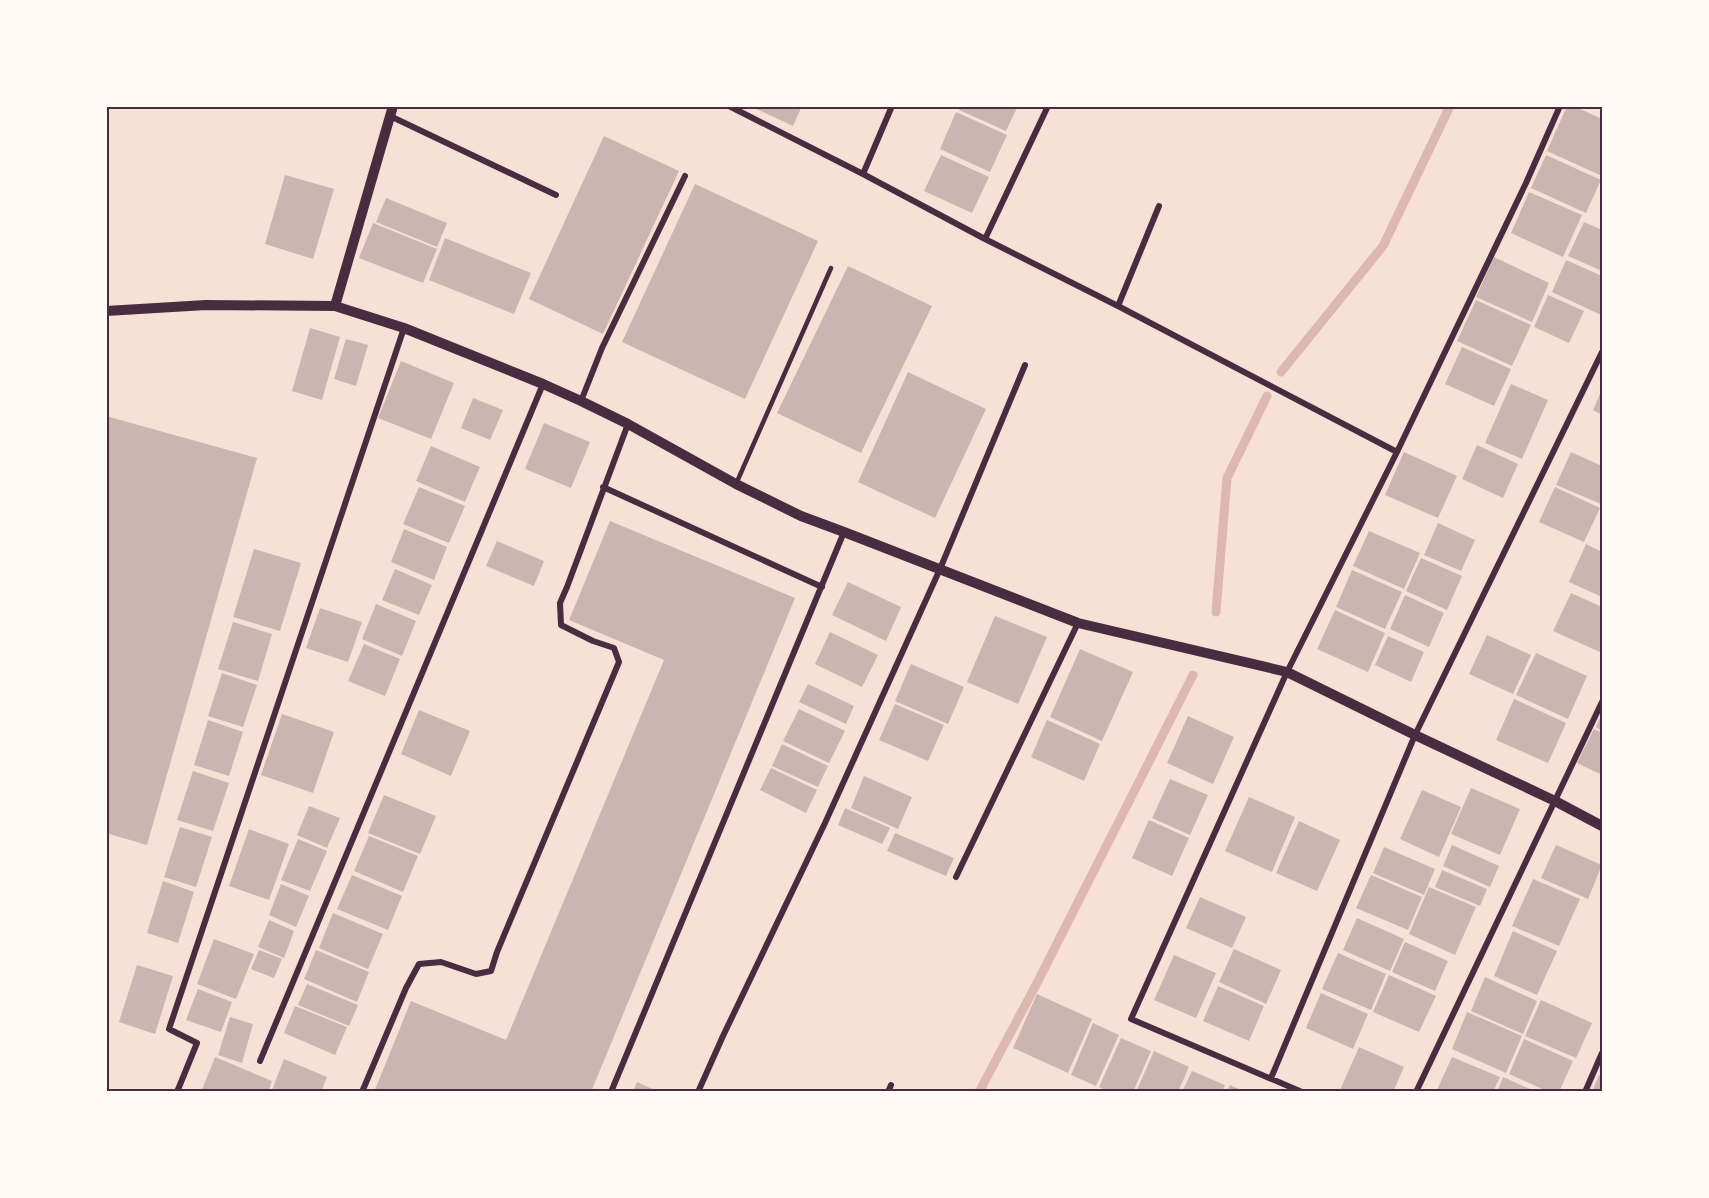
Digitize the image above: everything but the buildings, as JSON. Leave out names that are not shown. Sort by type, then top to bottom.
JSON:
[{"type":"street","points":[[729,106],[1397,452]]},
{"type":"street","points":[[863,174],[892,106]]},
{"type":"street","points":[[984,239],[1048,106]]},
{"type":"street","points":[[1302,1092],[1131,1018],[1287,672],[1397,452],[1526,183],[1560,106]]},
{"type":"street","points":[[335,306],[392,111],[555,195]]},
{"type":"street","points":[[581,401],[602,348],[685,176]]},
{"type":"street","points":[[1118,306],[1159,206]]},
{"type":"street","points":[[106,311],[206,304],[335,306],[404,328],[581,401],[801,516],[1078,623],[1287,672],[1555,801],[1602,826]]},
{"type":"street","points":[[177,1092],[197,1043],[169,1029],[404,328]]},
{"type":"street","points":[[1271,1078],[1415,735],[1602,352]]},
{"type":"street","points":[[698,1092],[825,823],[940,568],[1025,365]]},
{"type":"street","points":[[261,1061],[543,384]]},
{"type":"street","points":[[362,1092],[418,964],[441,962],[476,974],[491,971],[619,662],[614,648],[593,641],[561,625],[560,603],[627,424]]},
{"type":"street","points":[[603,487],[822,587]]},
{"type":"street","points":[[611,1092],[844,532]]},
{"type":"street","points":[[956,877],[1078,623]]},
{"type":"street","points":[[1416,1092],[1602,702]]},
{"type":"street","points":[[1585,1092],[1602,1053]]},
{"type":"lane","points":[[736,483],[831,268]]},
{"type":"waterway","points":[[1281,372],[1383,246],[1450,106]]},
{"type":"waterway","points":[[1216,612],[1227,478],[1267,396]]},
{"type":"waterway","points":[[979,1092],[1037,983],[1193,675]]}]
